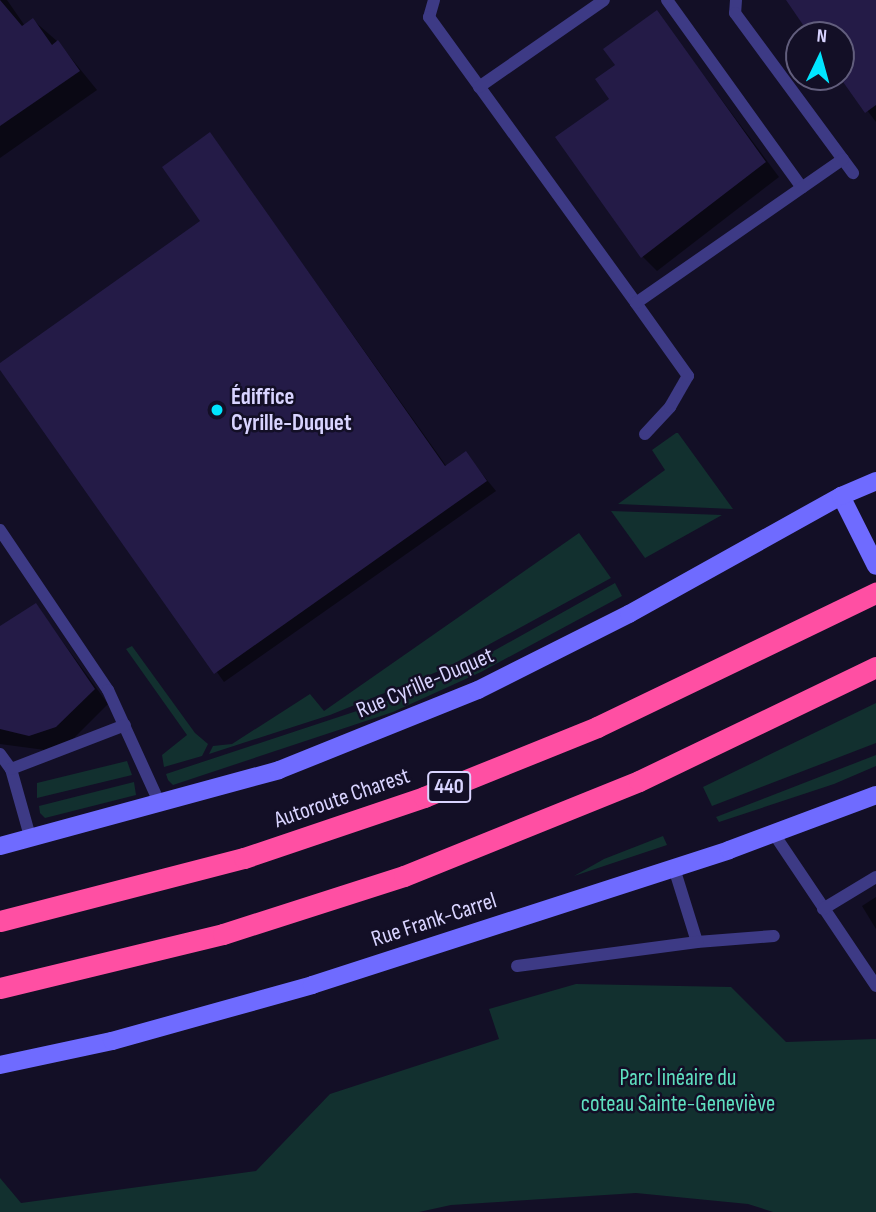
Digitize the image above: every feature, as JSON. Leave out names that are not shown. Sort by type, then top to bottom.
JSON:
[{"type":"highway","name":"Autoroute Charest","points":[[0,921],[244,858],[424,797],[608,722],[876,593]]},
{"type":"highway","points":[[0,988],[223,934],[404,876],[639,781],[876,667]]},
{"type":"street","name":"Rue Cyrille-Duquet","points":[[0,846],[31,840],[279,770],[478,690],[629,614],[841,496],[876,481]]},
{"type":"street","points":[[841,496],[876,566]]},
{"type":"street","name":"Rue Frank-Carrel","points":[[0,1065],[112,1041],[312,985],[674,868],[876,795]]},
{"type":"lane","points":[[434,0],[429,17],[688,376],[670,407],[645,434]]},
{"type":"lane","points":[[479,87],[604,0]]},
{"type":"lane","points":[[667,0],[802,188]]},
{"type":"lane","points":[[736,0],[735,13],[853,173]]},
{"type":"lane","points":[[636,303],[843,159]]},
{"type":"lane","points":[[0,530],[108,690],[160,804]]},
{"type":"lane","points":[[11,769],[125,725]]},
{"type":"lane","points":[[0,754],[11,769],[31,840]]},
{"type":"lane","points":[[774,834],[876,986]]},
{"type":"lane","points":[[674,868],[697,943]]},
{"type":"lane","points":[[823,909],[876,877]]},
{"type":"lane","points":[[517,966],[774,936]]},
{"type":"green space","points":[[676,433],[733,509],[618,504],[665,470],[652,450]]},
{"type":"green space","points":[[611,511],[722,515],[645,558]]},
{"type":"green space","points":[[579,533],[611,578],[444,669],[330,715],[209,754],[213,746],[232,744],[310,694],[324,711]]},
{"type":"green space","points":[[615,583],[622,596],[481,672],[393,712],[173,785],[168,780],[166,774],[393,699],[474,662]]},
{"type":"green space","points":[[132,646],[195,733],[208,744],[202,756],[164,767],[162,755],[187,735],[126,649]]},
{"type":"green space","points":[[876,703],[876,743],[712,806],[703,787]]},
{"type":"green space","points":[[876,755],[876,766],[834,784],[719,822],[716,817]]},
{"type":"green space","points":[[127,761],[132,775],[37,798],[37,783]]},
{"type":"green space","points":[[134,782],[136,795],[45,818],[40,813],[39,806]]},
{"type":"green space","points":[[663,836],[667,845],[574,876],[604,859]]},
{"type":"green space","name":"Parc linéaire du coteau Sainte-Geneviève","points":[[576,984],[731,987],[786,1042],[876,1039],[876,1212],[773,1212],[748,1204],[636,1193],[451,1205],[419,1212],[0,1212],[0,1178],[21,1203],[256,1171],[330,1094],[499,1039],[489,1009]]},
{"type":"building","points":[[0,0],[22,26],[33,18],[52,45],[58,40],[80,71],[0,126]]},
{"type":"building","points":[[786,0],[876,0],[876,105],[865,113],[849,91],[855,91],[855,21],[800,21]]},
{"type":"building","points":[[657,10],[766,162],[641,258],[555,137],[609,99],[595,79],[615,65],[603,49]]},
{"type":"building","name":"Édiffice Cyrille-Duquet","points":[[210,132],[445,466],[466,451],[487,481],[214,674],[0,370],[0,363],[200,221],[162,167]]},
{"type":"building","points":[[36,603],[95,689],[56,727],[29,736],[0,729],[0,626]]},
{"type":"place","name":"Édiffice Cyrille-Duquet","points":[[217,410]]}]
